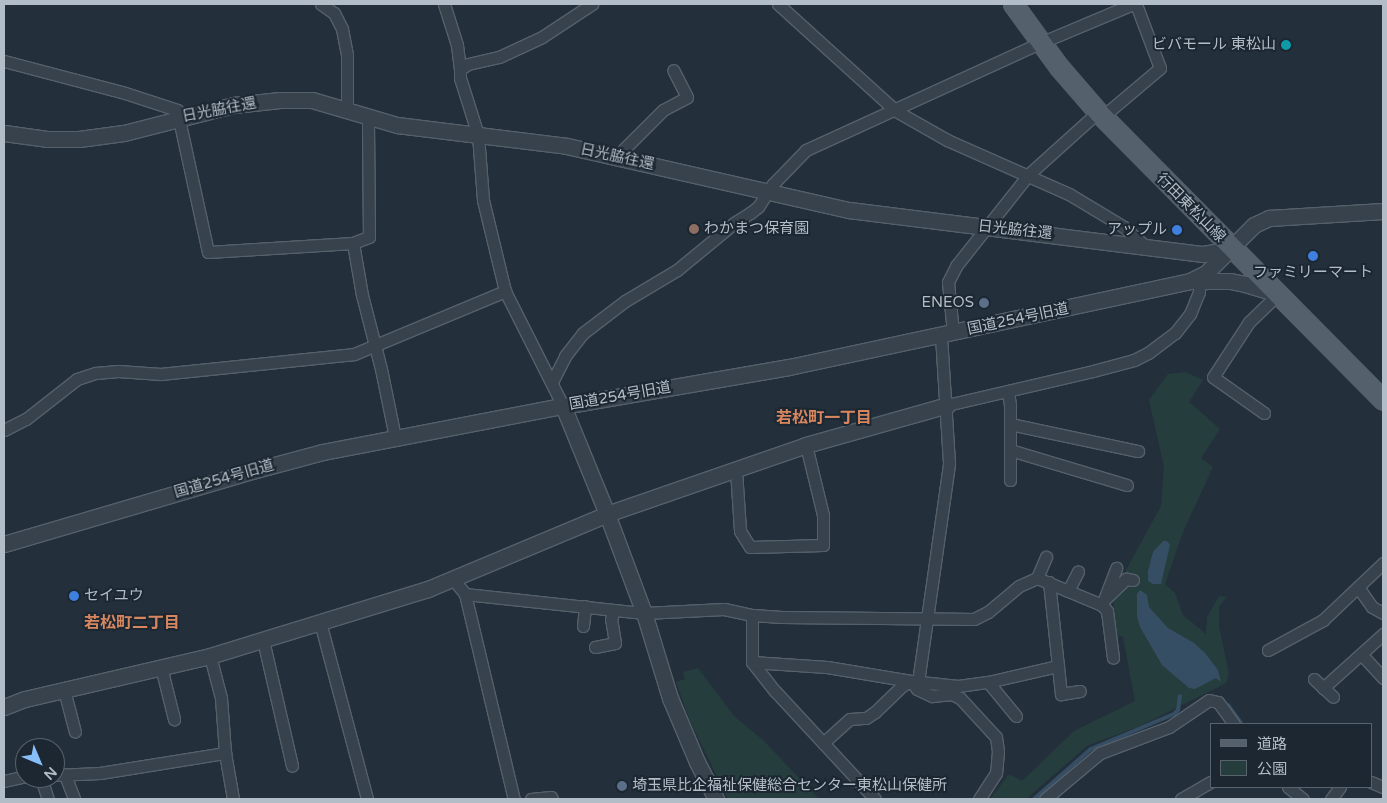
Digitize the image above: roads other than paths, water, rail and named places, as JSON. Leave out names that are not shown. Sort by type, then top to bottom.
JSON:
[{"type":"main road","name":"行田東松山線","points":[[1013,4],[1040,43],[1100,114],[1383,400]]},
{"type":"street","points":[[321,4],[334,13],[342,29],[347,55],[347,109]]},
{"type":"street","points":[[444,4],[457,45],[460,78],[478,135],[483,200],[505,291],[563,406],[607,514],[644,613],[670,698],[697,762],[716,799]]},
{"type":"street","points":[[460,69],[468,64],[499,58],[542,37],[592,4]]},
{"type":"street","points":[[778,4],[896,110],[946,140],[1028,175],[1084,204],[1124,228],[1144,245]]},
{"type":"street","points":[[552,382],[565,356],[582,333],[626,301],[677,270],[734,223],[758,207],[768,191],[806,150],[1040,43],[1135,4],[1160,68],[1100,114],[1028,175],[956,266],[948,282],[947,405],[949,463],[927,618],[914,682],[917,689],[932,696],[952,694],[960,698],[996,737],[996,773],[979,799]]},
{"type":"street","points":[[4,61],[134,96],[177,110],[208,252],[353,243],[369,237],[368,116]]},
{"type":"street","points":[[619,157],[624,149],[663,110],[687,97],[672,70]]},
{"type":"street","name":"日光脇往還","points":[[4,134],[79,139],[124,133],[234,105],[280,100],[312,100],[397,125],[425,130],[567,146],[849,210],[987,228],[1144,245],[1203,254],[1231,248]]},
{"type":"street","points":[[4,706],[210,656],[320,622],[452,579],[607,514],[806,445],[947,405],[1134,360],[1148,353],[1175,333],[1186,320],[1199,292],[1199,278],[1254,225],[1269,218],[1383,211]]},
{"type":"street","points":[[353,243],[395,437]]},
{"type":"street","points":[[1199,278],[1206,281],[1230,281],[1245,284],[1278,294],[1249,322],[1213,377],[1264,413]]},
{"type":"street","name":"国道254号旧道","points":[[4,544],[252,471],[395,437],[789,367],[1199,278]]},
{"type":"street","points":[[4,430],[26,419],[77,379],[96,373],[118,371],[161,374],[354,354],[505,291]]},
{"type":"street","points":[[1008,391],[1010,480]]},
{"type":"street","points":[[1010,424],[1138,451]]},
{"type":"street","points":[[736,470],[740,532],[750,546],[823,544],[822,515],[806,445]]},
{"type":"street","points":[[1010,450],[1127,485]]},
{"type":"street","points":[[465,594],[644,613],[724,609],[752,615],[974,619],[988,612],[1020,586],[1037,578],[1046,557]]},
{"type":"street","points":[[1268,650],[1323,620],[1383,563]]},
{"type":"street","points":[[1102,603],[1116,568]]},
{"type":"street","points":[[1068,591],[1078,571]]},
{"type":"street","points":[[1037,578],[1102,603],[1107,611],[1113,658]]},
{"type":"street","points":[[452,579],[465,594],[514,799]]},
{"type":"street","points":[[1102,603],[1126,579],[1133,580]]},
{"type":"street","points":[[1049,582],[1061,694],[1080,691]]},
{"type":"street","points":[[1358,587],[1372,608],[1383,613]]},
{"type":"street","points":[[583,626],[585,606]]},
{"type":"street","points":[[595,647],[615,643],[612,619],[614,610]]},
{"type":"street","points":[[752,615],[752,662],[775,691],[876,799]]},
{"type":"street","points":[[320,622],[367,799]]},
{"type":"street","points":[[1324,688],[1383,634]]},
{"type":"street","points":[[264,640],[292,766]]},
{"type":"street","points":[[1361,654],[1383,678]]},
{"type":"street","points":[[210,656],[220,698],[233,799]]},
{"type":"street","points":[[752,662],[828,667],[914,682],[958,686],[988,682],[1058,666]]},
{"type":"street","points":[[161,667],[174,719]]},
{"type":"street","points":[[1314,679],[1333,697]]},
{"type":"street","points":[[823,743],[850,719],[866,718],[902,686],[914,682]]},
{"type":"street","points":[[988,682],[1016,716]]},
{"type":"street","points":[[64,690],[75,732]]},
{"type":"street","points":[[1045,799],[1100,753],[1170,727],[1209,700],[1218,702],[1233,723]]},
{"type":"street","points":[[65,775],[100,772],[226,753]]},
{"type":"street","points":[[1181,799],[1210,783]]},
{"type":"street","points":[[65,784],[74,799]]},
{"type":"street","points":[[1289,788],[1303,799]]},
{"type":"street","points":[[1331,799],[1339,788]]},
{"type":"street","points":[[531,799],[551,797],[552,799]]},
{"type":"water","points":[[1163,541],[1167,541],[1170,545],[1161,584],[1153,584],[1148,581],[1148,571],[1153,552]]},
{"type":"water","points":[[1140,590],[1147,595],[1149,607],[1168,628],[1194,643],[1205,653],[1218,670],[1221,682],[1216,678],[1195,689],[1189,688],[1162,665],[1140,627],[1137,616],[1137,594]]},
{"type":"waterway","points":[[1034,799],[1091,749],[1174,714],[1178,710],[1180,696]]},
{"type":"waterway","points":[[1228,705],[1241,723]]},
{"type":"place","name":"ビバモール 東松山","points":[[1286,45]]},
{"type":"place","name":"わかまつ保育園","points":[[694,229]]},
{"type":"place","name":"アップル","points":[[1177,230]]},
{"type":"place","name":"ファミリーマート","points":[[1313,256]]},
{"type":"place","name":"ENEOS","points":[[984,303]]},
{"type":"place","name":"セイユウ","points":[[74,596]]},
{"type":"place","name":"埼玉県比企福祉保健総合センター東松山保健所","points":[[622,786]]},
{"type":"district","name":"若松町一丁目","points":[[824,418]]},
{"type":"district","name":"若松町二丁目","points":[[132,623]]}]
